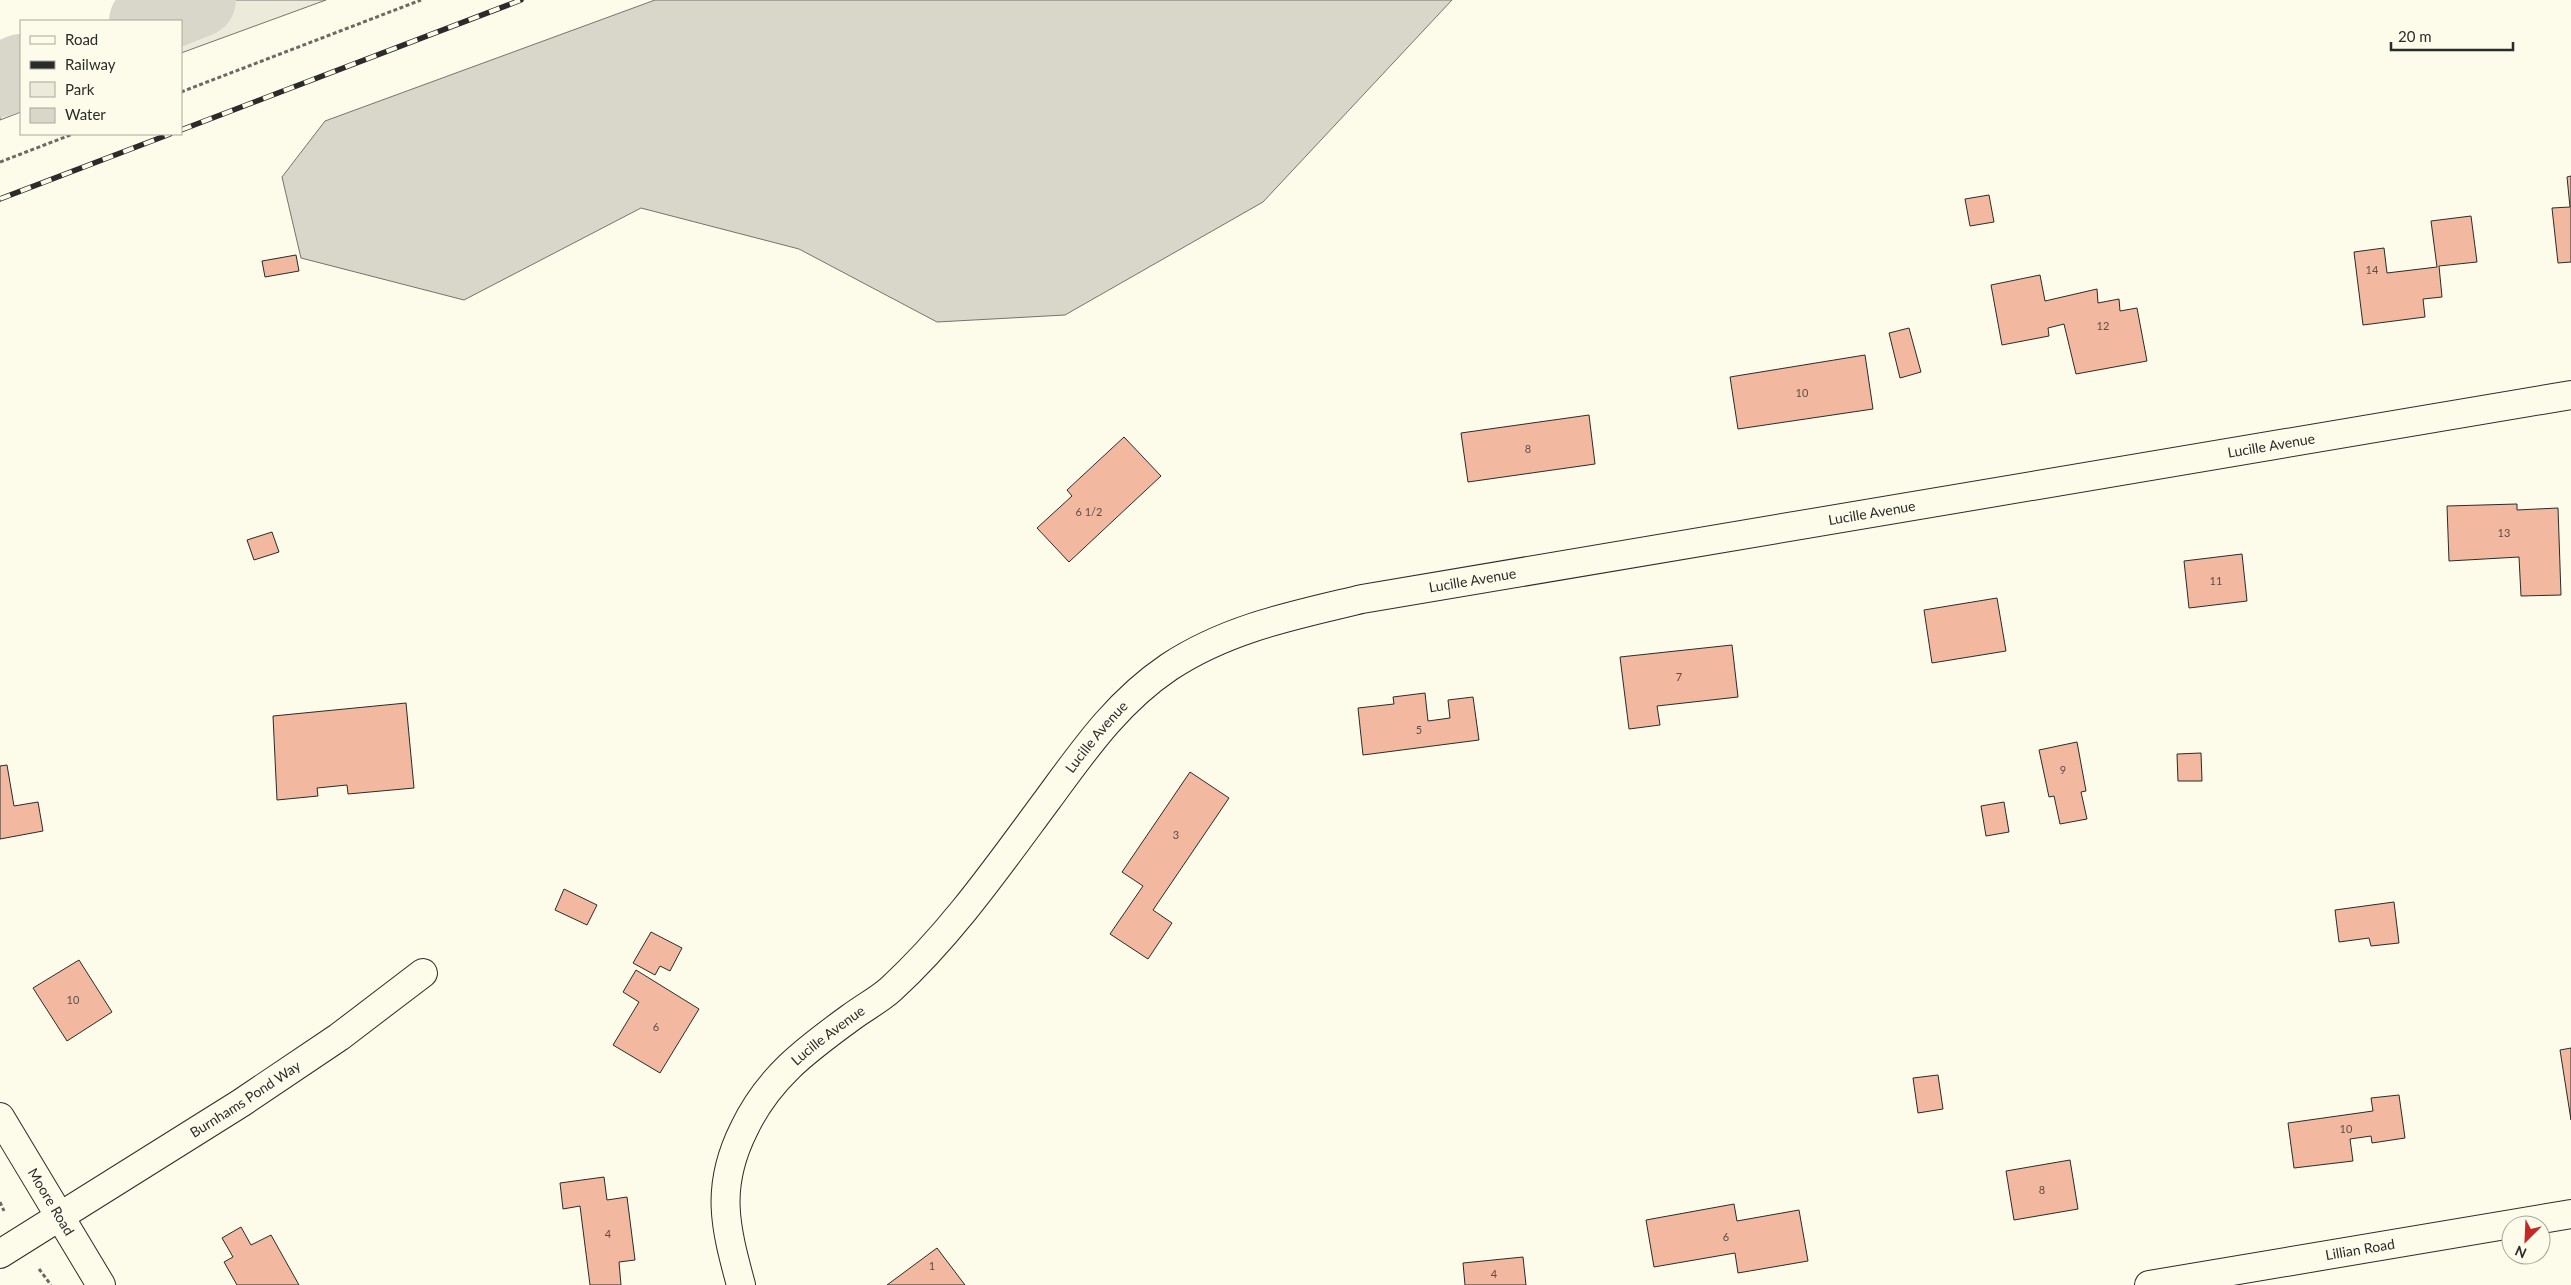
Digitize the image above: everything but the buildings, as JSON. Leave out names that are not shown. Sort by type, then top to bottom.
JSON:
[{"type":"street","name":"Lucille Avenue","points":[[741,1285],[730,1244],[724,1203],[730,1165],[743,1130],[775,1079],[803,1052],[889,991],[916,964],[965,911],[1087,744],[1115,711],[1141,688],[1200,648],[1239,630],[1362,599],[2571,395]]},
{"type":"street","name":"Burnhams Pond Way","points":[[0,1254],[241,1103],[340,1037],[423,973]]},
{"type":"street","name":"Moore Road","points":[[0,1117],[101,1285]]},
{"type":"street","name":"Lillian Road","points":[[2149,1285],[2571,1214]]},
{"type":"path","points":[[182,92],[421,0]]},
{"type":"path","points":[[0,162],[70,135]]},
{"type":"green space","points":[[154,0],[326,0],[182,53],[182,20],[112,20]]},
{"type":"green space","points":[[20,63],[20,112],[0,120],[0,73]]},
{"type":"water","points":[[655,0],[1452,0],[1263,202],[1065,315],[937,322],[799,249],[641,208],[464,300],[301,258],[282,177],[325,121]]},
{"type":"waterway","points":[[149,20],[199,0]]},
{"type":"waterway","points":[[0,80],[20,71]]},
{"type":"railway","points":[[182,130],[521,0]]},
{"type":"railway","points":[[0,199],[167,135]]}]
